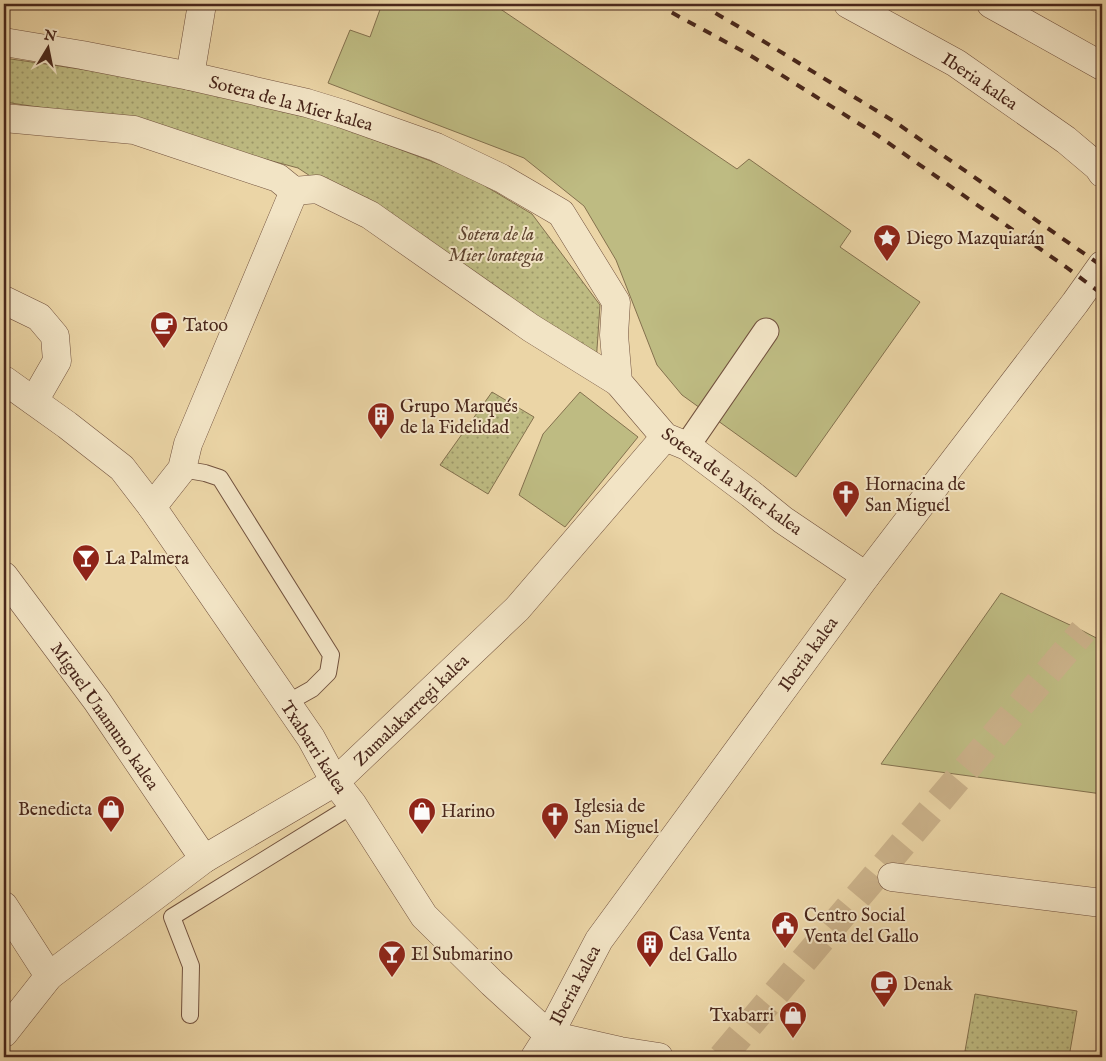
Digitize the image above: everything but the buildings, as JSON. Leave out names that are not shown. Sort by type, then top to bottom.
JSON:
[{"type":"street","name":"Sotera de la Mier kalea","points":[[190,76],[202,4]]},
{"type":"street","name":"Iberia kalea","points":[[848,4],[956,63],[1066,140],[1098,167],[1102,173]]},
{"type":"street","points":[[991,4],[1102,66]]},
{"type":"street","name":"Sotera de la Mier kalea","points":[[4,42],[190,76],[306,103],[343,114],[436,146],[501,178],[561,213],[616,302],[614,335],[618,382],[676,442],[751,494],[783,520],[866,576]]},
{"type":"street","points":[[4,118],[134,130],[278,178],[294,191],[317,189],[370,215],[531,328],[618,382]]},
{"type":"street","points":[[152,507],[182,469],[188,444],[294,191]]},
{"type":"street","name":"Iberia kalea","points":[[542,1046],[599,940],[866,576],[1102,265]]},
{"type":"street","points":[[4,300],[40,317],[55,336],[57,360],[34,401]]},
{"type":"street","points":[[676,442],[766,331]]},
{"type":"street","name":"Txabarri kalea","points":[[4,380],[67,425],[122,468],[152,507],[311,738],[335,782],[353,805],[424,916],[492,983],[542,1046],[620,1051],[659,1057]]},
{"type":"street","name":"Zumalakarregi kalea","points":[[4,1033],[50,976],[204,859],[335,782],[517,609],[676,442]]},
{"type":"street","name":"Miguel Unamuno kalea","points":[[4,576],[97,701],[204,859]]},
{"type":"street","points":[[892,877],[1102,903]]},
{"type":"street","points":[[4,906],[50,976]]},
{"type":"lane","points":[[182,469],[220,478],[331,655],[328,673],[312,689],[287,704]]},
{"type":"lane","points":[[190,1015],[191,966],[172,917],[353,805]]},
{"type":"green space","points":[[382,4],[493,4],[737,169],[749,159],[851,231],[840,247],[920,302],[796,477],[682,395],[657,365],[616,260],[584,206],[524,158],[328,83],[350,30],[370,37]]},
{"type":"green space","name":"Sotera de la Mier lorategia","points":[[4,58],[149,79],[330,123],[465,174],[532,214],[600,305],[596,364],[298,168],[112,118],[4,102]]},
{"type":"green space","points":[[492,392],[534,417],[488,494],[440,465]]},
{"type":"green space","points":[[580,392],[638,437],[565,527],[519,495],[543,434]]},
{"type":"green space","points":[[1001,593],[1102,641],[1102,794],[881,764]]},
{"type":"green space","points":[[975,994],[1077,1011],[1069,1057],[999,1057],[965,1051]]},
{"type":"tunnel","points":[[722,1057],[1083,631]]},
{"type":"railway","points":[[656,4],[748,54],[877,135],[1102,294]]},
{"type":"railway","points":[[700,4],[895,122],[1102,266]]},
{"type":"place","name":"Diego Mazquiarán","points":[[887,262]]},
{"type":"place","name":"Tatoo","points":[[164,349]]},
{"type":"place","name":"Grupo Marqués de la Fidelidad","points":[[381,440]]},
{"type":"place","name":"Hornacina de San Miguel","points":[[846,518]]},
{"type":"place","name":"La Palmera","points":[[86,582]]},
{"type":"place","name":"Benedicta","points":[[111,833]]},
{"type":"place","name":"Harino","points":[[422,835]]},
{"type":"place","name":"Iglesia de San Miguel","points":[[555,840]]},
{"type":"place","name":"Centro Social Venta del Gallo","points":[[785,949]]},
{"type":"place","name":"Casa Venta del Gallo","points":[[650,968]]},
{"type":"place","name":"El Submarino","points":[[392,978]]},
{"type":"place","name":"Denak","points":[[884,1008]]},
{"type":"place","name":"Txabarri","points":[[793,1039]]}]
